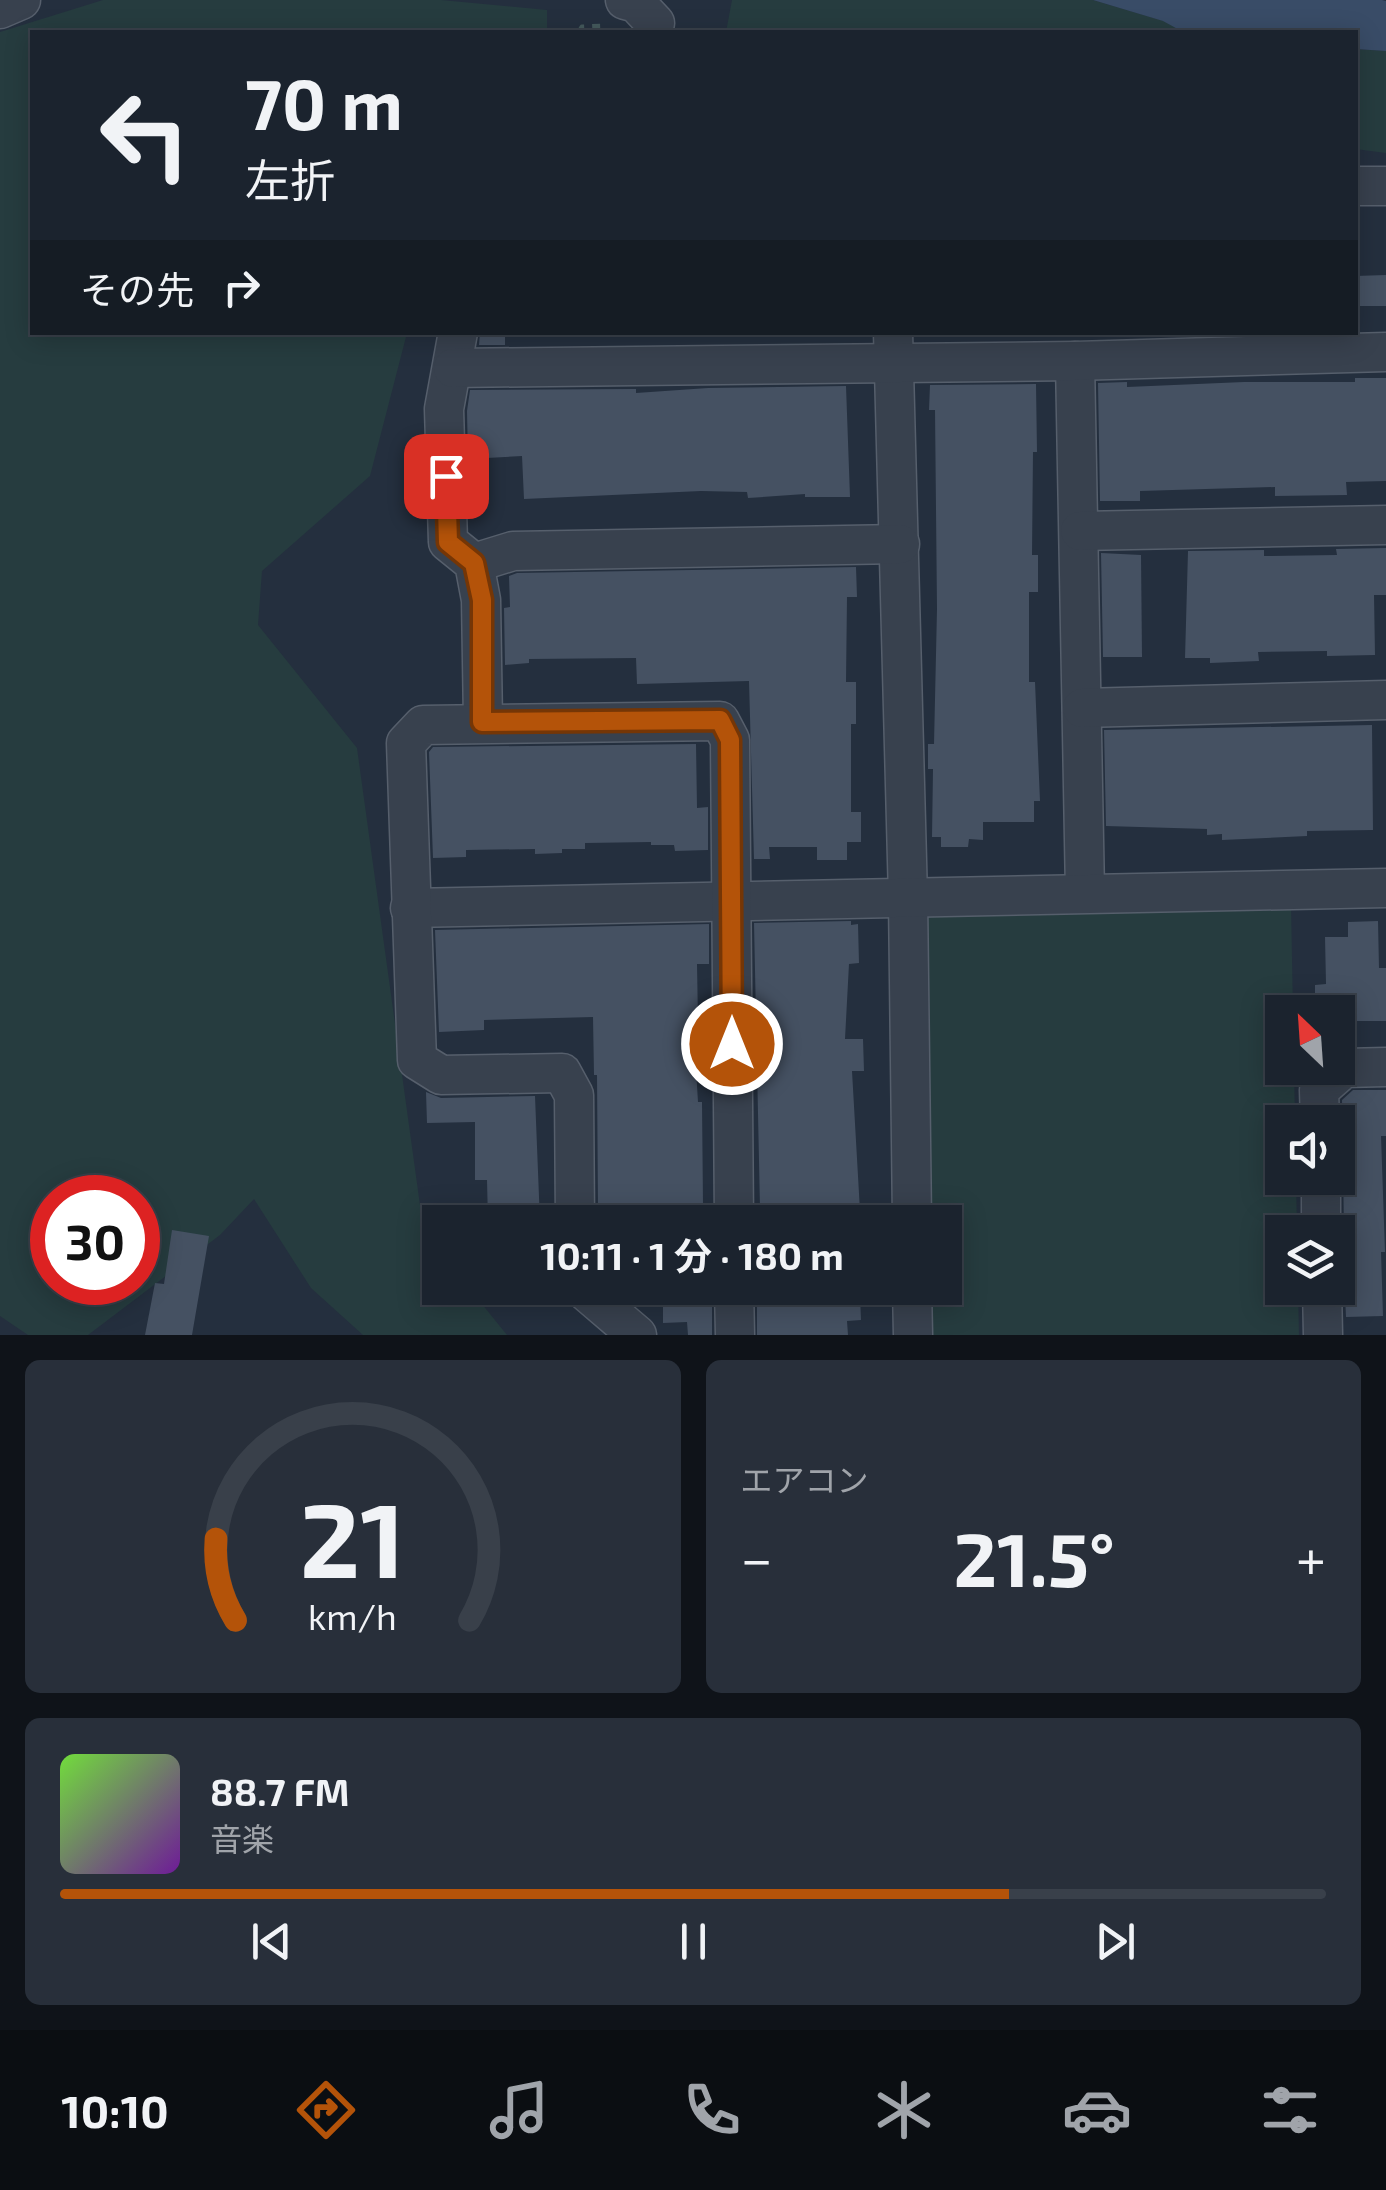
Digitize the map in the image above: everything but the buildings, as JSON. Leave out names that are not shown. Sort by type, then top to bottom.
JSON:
[{"type":"street","points":[[0,9],[21,0]]},
{"type":"street","points":[[1358,186],[1386,186]]},
{"type":"street","points":[[894,347],[900,544],[895,899],[911,1205]]},
{"type":"street","points":[[482,722],[482,600],[474,563],[448,542],[444,409],[455,350],[894,347],[1075,360],[1386,352]]},
{"type":"street","points":[[1075,360],[1085,893]]},
{"type":"street","points":[[1080,531],[1386,525]]},
{"type":"street","points":[[474,563],[512,551],[900,544]]},
{"type":"street","points":[[1082,708],[1386,700]]},
{"type":"street","points":[[575,1205],[574,1095],[562,1074],[441,1075],[417,1060],[406,744],[423,725],[720,720],[730,740],[734,1205]]},
{"type":"street","points":[[410,908],[1386,888]]},
{"type":"street","points":[[1319,1105],[1319,1090],[1344,1068],[1386,1067]]},
{"type":"street","points":[[602,1305],[637,1335]]},
{"type":"street","points":[[734,1305],[735,1335]]},
{"type":"street","points":[[912,1305],[913,1335]]},
{"type":"street","points":[[1322,1305],[1323,1335]]},
{"type":"green space","points":[[103,0],[441,0],[547,10],[547,30],[30,30],[30,335],[406,335],[370,476],[262,571],[258,625],[357,748],[422,1208],[422,1305],[483,1305],[507,1335],[363,1335],[311,1288],[254,1199],[220,1235],[160,1280],[160,1175],[30,1175],[30,1305],[128,1305],[88,1335],[28,1335],[0,1316],[0,32]]},
{"type":"green space","points":[[732,0],[1093,0],[1164,21],[1180,30],[726,30]]},
{"type":"green space","points":[[1358,49],[1386,51],[1386,153],[1358,149]]},
{"type":"green space","points":[[1291,903],[1293,995],[1265,995],[1265,1085],[1294,1085],[1295,1105],[1265,1105],[1265,1195],[1296,1195],[1297,1215],[1265,1215],[1265,1305],[1298,1305],[1299,1335],[926,1335],[925,1305],[962,1305],[962,1205],[922,1205],[914,912]]},
{"type":"water","points":[[1093,0],[1382,0],[1386,1],[1386,51],[1358,49],[1358,30],[1179,30],[1163,21]]},
{"type":"route","points":[[446,476],[448,542],[474,563],[482,600],[482,722],[720,720],[730,740],[732,1044]]}]
